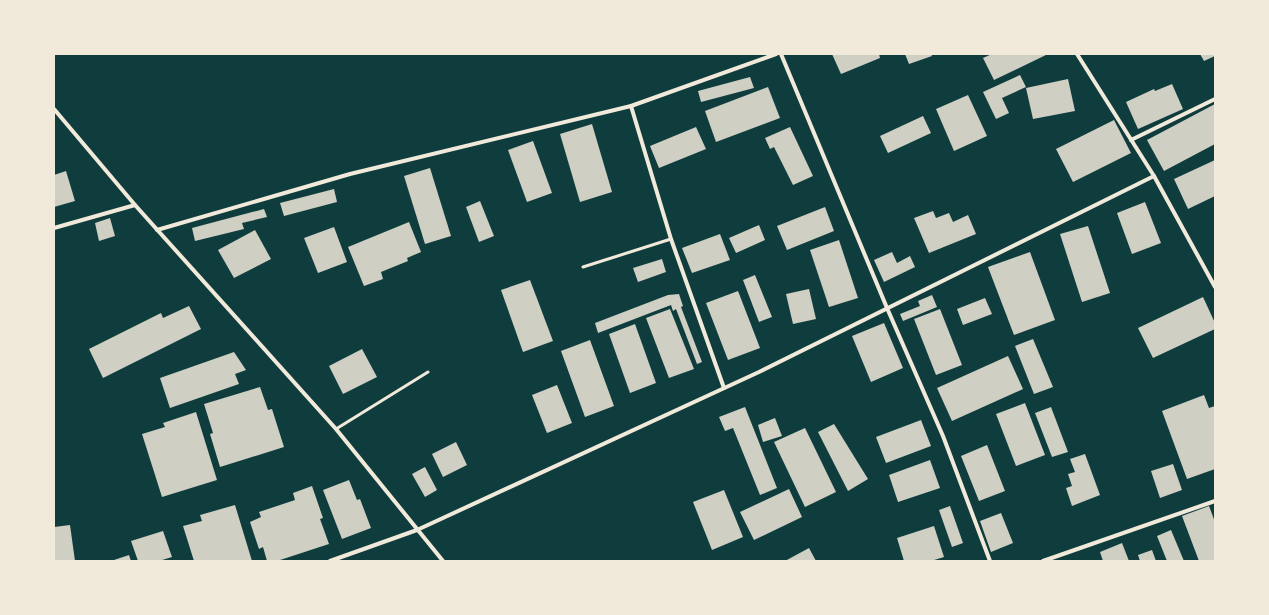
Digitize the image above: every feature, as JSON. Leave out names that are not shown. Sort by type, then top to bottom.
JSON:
[{"type":"street","points":[[157,230],[350,174],[631,106],[776,54]]},
{"type":"street","points":[[781,54],[887,308],[943,436],[990,561]]},
{"type":"street","points":[[1077,54],[1154,176],[1215,287]]},
{"type":"street","points":[[1131,140],[1215,99]]},
{"type":"street","points":[[631,106],[671,239],[724,388]]},
{"type":"street","points":[[54,109],[157,230],[336,429],[443,561]]},
{"type":"street","points":[[330,561],[417,530],[759,372],[1154,176]]},
{"type":"street","points":[[54,228],[135,205]]},
{"type":"street","points":[[1043,561],[1215,501]]},
{"type":"street","points":[[343,556],[344,561]]},
{"type":"lane","points":[[583,267],[671,239]]},
{"type":"lane","points":[[336,429],[428,372]]},
{"type":"building","points":[[832,54],[879,54],[880,58],[841,74]]},
{"type":"building","points":[[905,54],[931,54],[932,56],[909,64]]},
{"type":"building","points":[[992,54],[1048,54],[994,80],[983,58]]},
{"type":"building","points":[[1200,54],[1215,54],[1215,56],[1204,61]]},
{"type":"building","points":[[1020,75],[1026,87],[1002,98],[1009,113],[996,119],[983,92]]},
{"type":"building","points":[[750,77],[754,88],[701,102],[698,91]]},
{"type":"building","points":[[1068,79],[1075,111],[1033,119],[1026,88]]},
{"type":"building","points":[[1172,84],[1183,109],[1138,129],[1126,102],[1154,89],[1155,91]]},
{"type":"building","points":[[768,87],[780,118],[716,142],[705,111]]},
{"type":"building","points":[[968,95],[987,136],[954,151],[936,109]]},
{"type":"building","points":[[1215,104],[1215,144],[1164,171],[1147,140]]},
{"type":"building","points":[[923,116],[931,133],[888,153],[880,136]]},
{"type":"building","points":[[1114,120],[1131,153],[1073,182],[1056,149]]},
{"type":"building","points":[[592,124],[612,192],[580,202],[560,134]]},
{"type":"building","points":[[696,127],[706,149],[659,168],[650,146]]},
{"type":"building","points":[[790,127],[813,176],[793,185],[774,147],[770,149],[765,138]]},
{"type":"building","points":[[533,141],[552,193],[527,202],[508,150]]},
{"type":"building","points":[[1215,160],[1215,196],[1188,209],[1174,179]]},
{"type":"building","points":[[430,168],[451,236],[425,244],[404,176]]},
{"type":"building","points":[[66,171],[75,201],[54,207],[54,175]]},
{"type":"building","points":[[334,189],[337,202],[284,216],[280,203]]},
{"type":"building","points":[[480,201],[494,236],[479,242],[466,207]]},
{"type":"building","points":[[1145,202],[1161,243],[1132,254],[1117,213]]},
{"type":"building","points":[[825,207],[834,231],[787,250],[777,226]]},
{"type":"building","points":[[264,209],[267,217],[242,223],[244,229],[195,241],[192,228]]},
{"type":"building","points":[[933,211],[936,218],[949,213],[953,222],[968,215],[976,234],[929,253],[914,218]]},
{"type":"building","points":[[110,218],[115,236],[99,241],[95,223]]},
{"type":"building","points":[[409,222],[421,252],[407,258],[408,261],[381,272],[383,279],[364,286],[348,247]]},
{"type":"building","points":[[759,225],[765,240],[736,253],[729,238]]},
{"type":"building","points":[[1088,226],[1110,293],[1082,302],[1060,234]]},
{"type":"building","points":[[334,227],[347,262],[318,273],[304,238]]},
{"type":"building","points":[[255,230],[271,259],[234,278],[218,250]]},
{"type":"building","points":[[720,234],[730,260],[692,273],[682,248]]},
{"type":"building","points":[[839,240],[858,298],[829,307],[810,250]]},
{"type":"building","points":[[892,252],[897,263],[910,256],[915,267],[884,282],[874,260]]},
{"type":"building","points":[[1030,252],[1055,320],[1014,335],[988,267]]},
{"type":"building","points":[[662,259],[666,272],[638,282],[633,268]]},
{"type":"building","points":[[755,275],[772,317],[759,322],[743,280]]},
{"type":"building","points":[[530,280],[553,341],[523,352],[501,290]]},
{"type":"building","points":[[809,289],[816,319],[793,324],[786,294]]},
{"type":"building","points":[[738,291],[760,348],[728,360],[706,303]]},
{"type":"building","points":[[679,294],[683,306],[681,307],[702,362],[697,364],[676,309],[673,311],[671,305],[598,333],[595,323],[668,295]]},
{"type":"building","points":[[932,295],[937,307],[903,321],[900,314],[920,306],[918,301]]},
{"type":"building","points":[[1203,297],[1215,323],[1215,329],[1153,358],[1138,328]]},
{"type":"building","points":[[985,298],[992,314],[963,325],[957,309]]},
{"type":"building","points":[[189,306],[201,329],[103,378],[89,349],[161,313],[163,318]]},
{"type":"building","points":[[670,309],[694,369],[669,378],[646,318]]},
{"type":"building","points":[[940,309],[962,365],[936,375],[914,319]]},
{"type":"building","points":[[884,323],[903,368],[871,382],[852,336]]},
{"type":"building","points":[[635,324],[656,383],[630,393],[609,334]]},
{"type":"building","points":[[1033,339],[1053,387],[1034,394],[1015,346]]},
{"type":"building","points":[[590,340],[614,406],[585,417],[561,351]]},
{"type":"building","points":[[362,349],[377,377],[343,394],[329,366]]},
{"type":"building","points":[[234,352],[246,370],[235,374],[239,384],[170,408],[160,378]]},
{"type":"building","points":[[1008,356],[1023,389],[952,421],[937,388]]},
{"type":"building","points":[[557,385],[572,423],[547,433],[532,395]]},
{"type":"building","points":[[260,387],[268,410],[272,409],[284,447],[220,467],[210,434],[213,433],[204,404]]},
{"type":"building","points":[[1204,395],[1209,408],[1215,406],[1215,469],[1187,479],[1162,411]]},
{"type":"building","points":[[1025,403],[1045,455],[1016,466],[996,414]]},
{"type":"building","points":[[745,407],[777,488],[760,495],[733,428],[725,431],[719,417]]},
{"type":"building","points":[[1051,407],[1068,452],[1052,457],[1035,413]]},
{"type":"building","points":[[196,412],[217,480],[162,497],[142,434],[165,427],[163,423]]},
{"type":"building","points":[[775,418],[782,436],[763,442],[758,425]]},
{"type":"building","points":[[921,420],[931,446],[886,463],[876,437]]},
{"type":"building","points":[[834,424],[868,479],[848,491],[818,432]]},
{"type":"building","points":[[805,428],[836,492],[805,507],[774,442]]},
{"type":"building","points":[[456,442],[467,465],[443,477],[432,454]]},
{"type":"building","points":[[987,445],[1005,491],[979,501],[961,456]]},
{"type":"building","points":[[1085,454],[1100,495],[1072,506],[1066,488],[1072,486],[1068,474],[1075,472],[1070,459]]},
{"type":"building","points":[[930,460],[940,488],[898,502],[889,475]]},
{"type":"building","points":[[1173,464],[1182,490],[1160,498],[1151,471]]},
{"type":"building","points":[[425,467],[437,490],[425,497],[412,474]]},
{"type":"building","points":[[349,480],[357,500],[360,499],[371,528],[342,539],[323,490]]},
{"type":"building","points":[[312,486],[323,518],[320,519],[329,544],[277,561],[267,561],[263,547],[259,549],[250,522],[261,517],[259,512],[295,500],[293,493]]},
{"type":"building","points":[[789,489],[802,517],[754,540],[740,512]]},
{"type":"building","points":[[724,490],[743,537],[712,550],[693,502]]},
{"type":"building","points":[[235,505],[252,561],[194,561],[183,526],[202,521],[200,515]]},
{"type":"building","points":[[950,506],[963,543],[952,547],[939,510]]},
{"type":"building","points":[[1209,506],[1215,522],[1215,561],[1199,561],[1182,516]]},
{"type":"building","points":[[1001,513],[1013,543],[991,552],[980,521]]},
{"type":"building","points":[[70,525],[75,561],[54,561],[54,527]]},
{"type":"building","points":[[934,526],[944,557],[931,561],[904,561],[897,538]]},
{"type":"building","points":[[1171,530],[1184,561],[1167,561],[1157,536]]},
{"type":"building","points":[[163,531],[172,557],[159,561],[138,561],[131,541]]},
{"type":"building","points":[[1122,543],[1129,561],[1103,561],[1100,552]]},
{"type":"building","points":[[809,548],[816,561],[785,561]]},
{"type":"building","points":[[1152,550],[1156,561],[1140,561],[1138,555]]},
{"type":"building","points":[[129,555],[131,561],[111,561]]}]
